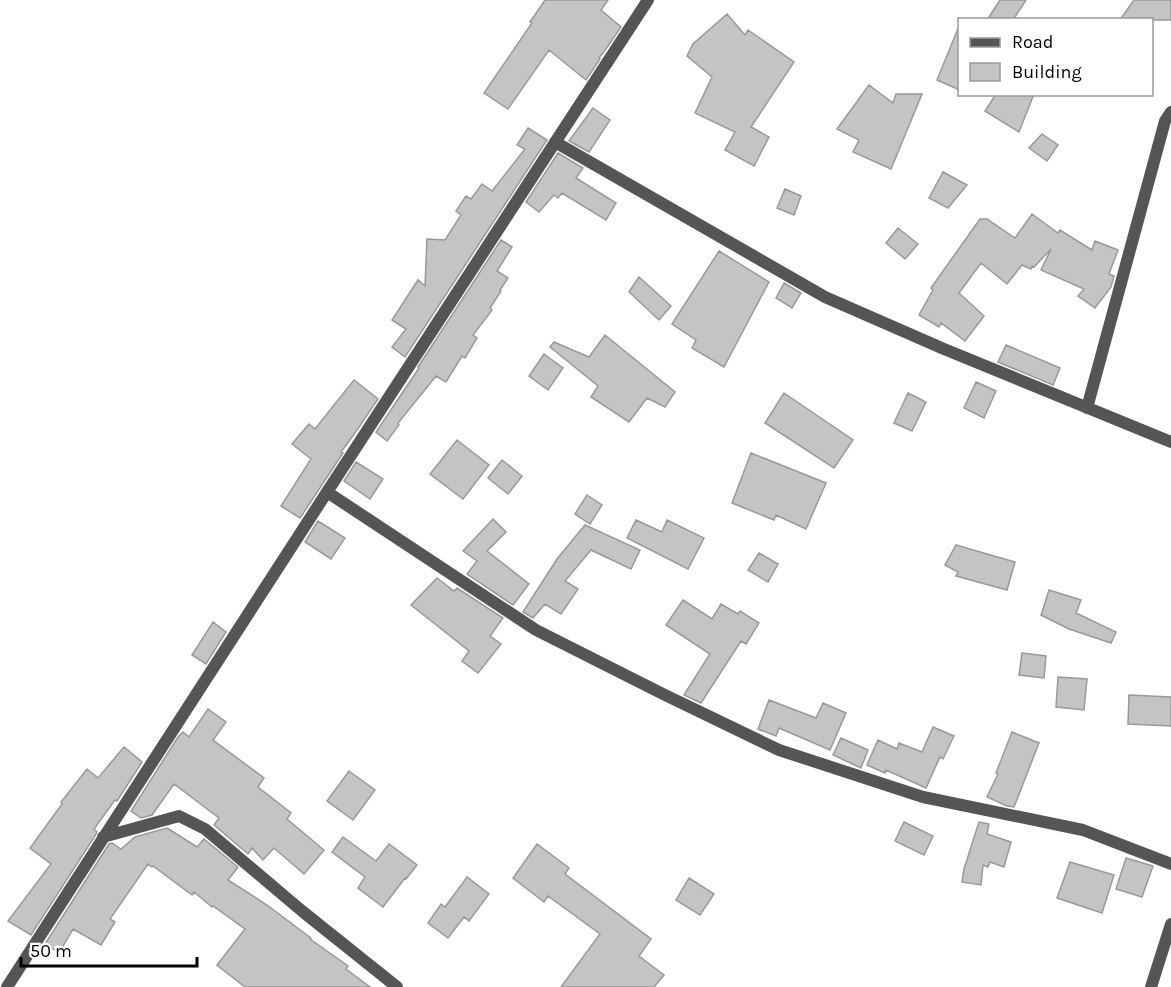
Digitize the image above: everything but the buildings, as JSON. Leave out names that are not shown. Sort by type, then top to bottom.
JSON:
[{"type":"street","points":[[7,987],[648,0]]},
{"type":"street","points":[[1087,408],[1165,121],[1171,112]]},
{"type":"street","points":[[555,142],[825,297],[944,349],[1171,442]]},
{"type":"street","points":[[327,492],[536,630],[778,750],[923,797],[1083,830],[1171,864]]},
{"type":"street","points":[[103,837],[179,816],[205,829],[397,987]]},
{"type":"street","points":[[1151,987],[1171,924]]}]
